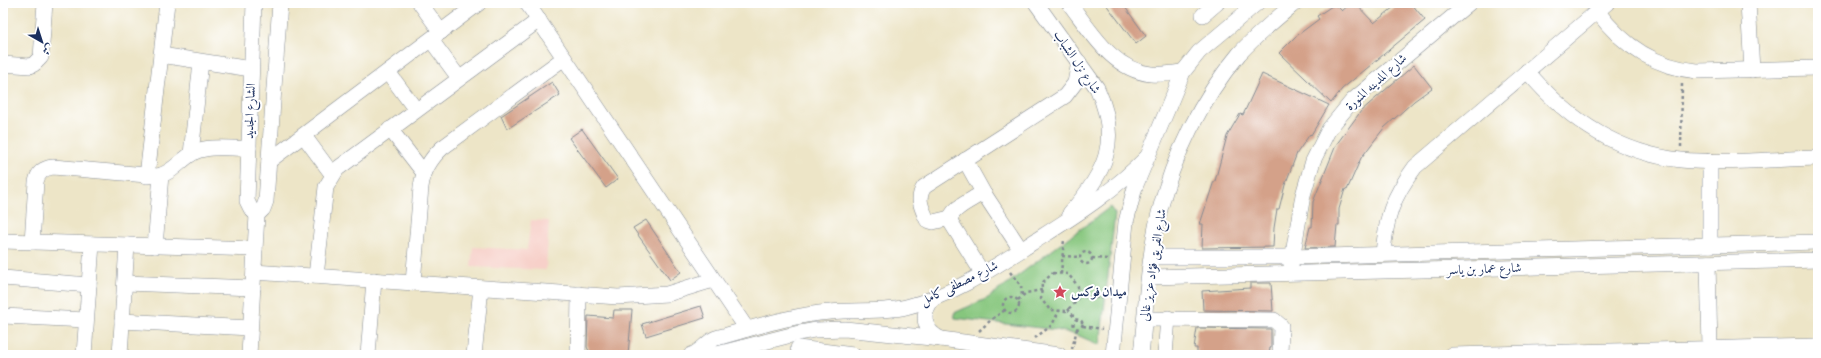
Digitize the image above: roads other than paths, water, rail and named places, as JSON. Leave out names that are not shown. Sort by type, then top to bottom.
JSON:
[{"type":"street","points":[[3,64],[30,66],[41,57],[45,3]]},
{"type":"street","points":[[155,246],[154,175],[161,55],[167,3],[162,3]]},
{"type":"street","name":"الشارع الجديد","points":[[254,3],[247,201],[250,209],[257,216]]},
{"type":"street","name":"الشارع الجديد","points":[[249,355],[257,216],[263,209],[266,201],[280,3]]},
{"type":"street","points":[[420,3],[459,78]]},
{"type":"street","points":[[269,161],[479,3]]},
{"type":"street","points":[[527,3],[747,329]]},
{"type":"street","name":"شارع نزل الشباب","points":[[1036,3],[1097,88],[1102,100],[1108,124],[1108,148],[1105,160],[1093,185],[1061,224]]},
{"type":"street","points":[[1069,3],[1106,50],[1126,67],[1151,74],[1183,72]]},
{"type":"street","points":[[1203,15],[1217,3]]},
{"type":"street","name":"شارع الفريق فؤاد عزيز غالى","points":[[1113,355],[1122,260],[1130,204],[1148,156],[1183,72],[1199,52],[1257,3]]},
{"type":"street","name":"شارع المدينه المنورة","points":[[1289,274],[1303,195],[1313,161],[1329,129],[1352,101],[1469,3]]},
{"type":"street","points":[[1748,3],[1752,70]]},
{"type":"street","name":"شارع الفريق فؤاد عزيز غالى","points":[[1140,355],[1155,235],[1165,193],[1180,151],[1213,89],[1226,70],[1255,38],[1291,5]]},
{"type":"street","points":[[1383,254],[1385,230],[1390,208],[1400,186],[1415,167],[1602,7],[1609,27],[1624,42],[1641,54],[1660,63],[1683,70],[1818,68]]},
{"type":"street","points":[[316,276],[325,194],[332,174],[342,164],[538,20]]},
{"type":"street","points":[[161,55],[251,69]]},
{"type":"street","points":[[413,283],[421,187],[424,173],[431,159],[442,148],[564,58]]},
{"type":"street","points":[[191,154],[201,62]]},
{"type":"street","points":[[950,218],[929,222],[920,206],[920,196],[924,187],[1065,96],[1075,83],[1079,62]]},
{"type":"street","points":[[1527,71],[1546,93],[1568,113],[1594,131],[1621,144],[1643,152],[1680,160],[1710,161],[1818,158]]},
{"type":"street","points":[[388,72],[416,110]]},
{"type":"street","points":[[390,129],[424,173]]},
{"type":"street","points":[[304,136],[332,174]]},
{"type":"street","points":[[32,242],[36,182],[37,177],[44,169],[53,167],[154,175],[167,173],[191,154],[204,149],[249,148]]},
{"type":"street","name":"شارع مصطفى كامل","points":[[695,354],[710,341],[747,329],[802,316],[835,311],[895,309],[933,299],[983,274],[1102,198],[1148,156]]},
{"type":"street","points":[[965,160],[984,194],[1021,250]]},
{"type":"street","points":[[1710,161],[1710,245]]},
{"type":"street","points":[[983,274],[950,221],[950,218],[953,212],[980,194],[984,194]]},
{"type":"street","points":[[3,241],[255,249]]},
{"type":"street","name":"شارع عمار بن ياسر","points":[[1152,257],[1292,257],[1818,242]]},
{"type":"street","points":[[84,355],[92,244]]},
{"type":"street","points":[[120,355],[127,245]]},
{"type":"street","name":"شارع عمار بن ياسر","points":[[1150,277],[1818,260]]},
{"type":"street","points":[[1708,263],[1710,348]]},
{"type":"street","points":[[254,272],[618,297],[651,296],[682,290],[713,280]]},
{"type":"street","points":[[3,278],[89,285]]},
{"type":"street","points":[[368,355],[374,280]]},
{"type":"street","points":[[125,283],[253,288]]},
{"type":"street","points":[[474,355],[481,288]]},
{"type":"street","points":[[578,355],[579,294]]},
{"type":"street","points":[[933,299],[926,309],[925,322],[933,335],[940,339]]},
{"type":"street","points":[[3,316],[86,320]]},
{"type":"street","points":[[802,316],[798,345],[853,355]]},
{"type":"street","points":[[1165,355],[1168,318]]},
{"type":"street","points":[[1145,319],[1274,320],[1279,323],[1281,330],[1280,355]]},
{"type":"street","points":[[122,321],[250,328]]},
{"type":"street","name":"شارع مصطفى كامل","points":[[695,354],[707,355],[798,345],[815,330],[845,329],[940,339],[968,344],[1059,355]]},
{"type":"street","points":[[1452,355],[1818,346]]},
{"type":"place","name":"ميدان فوكس","points":[[1060,292]]}]
